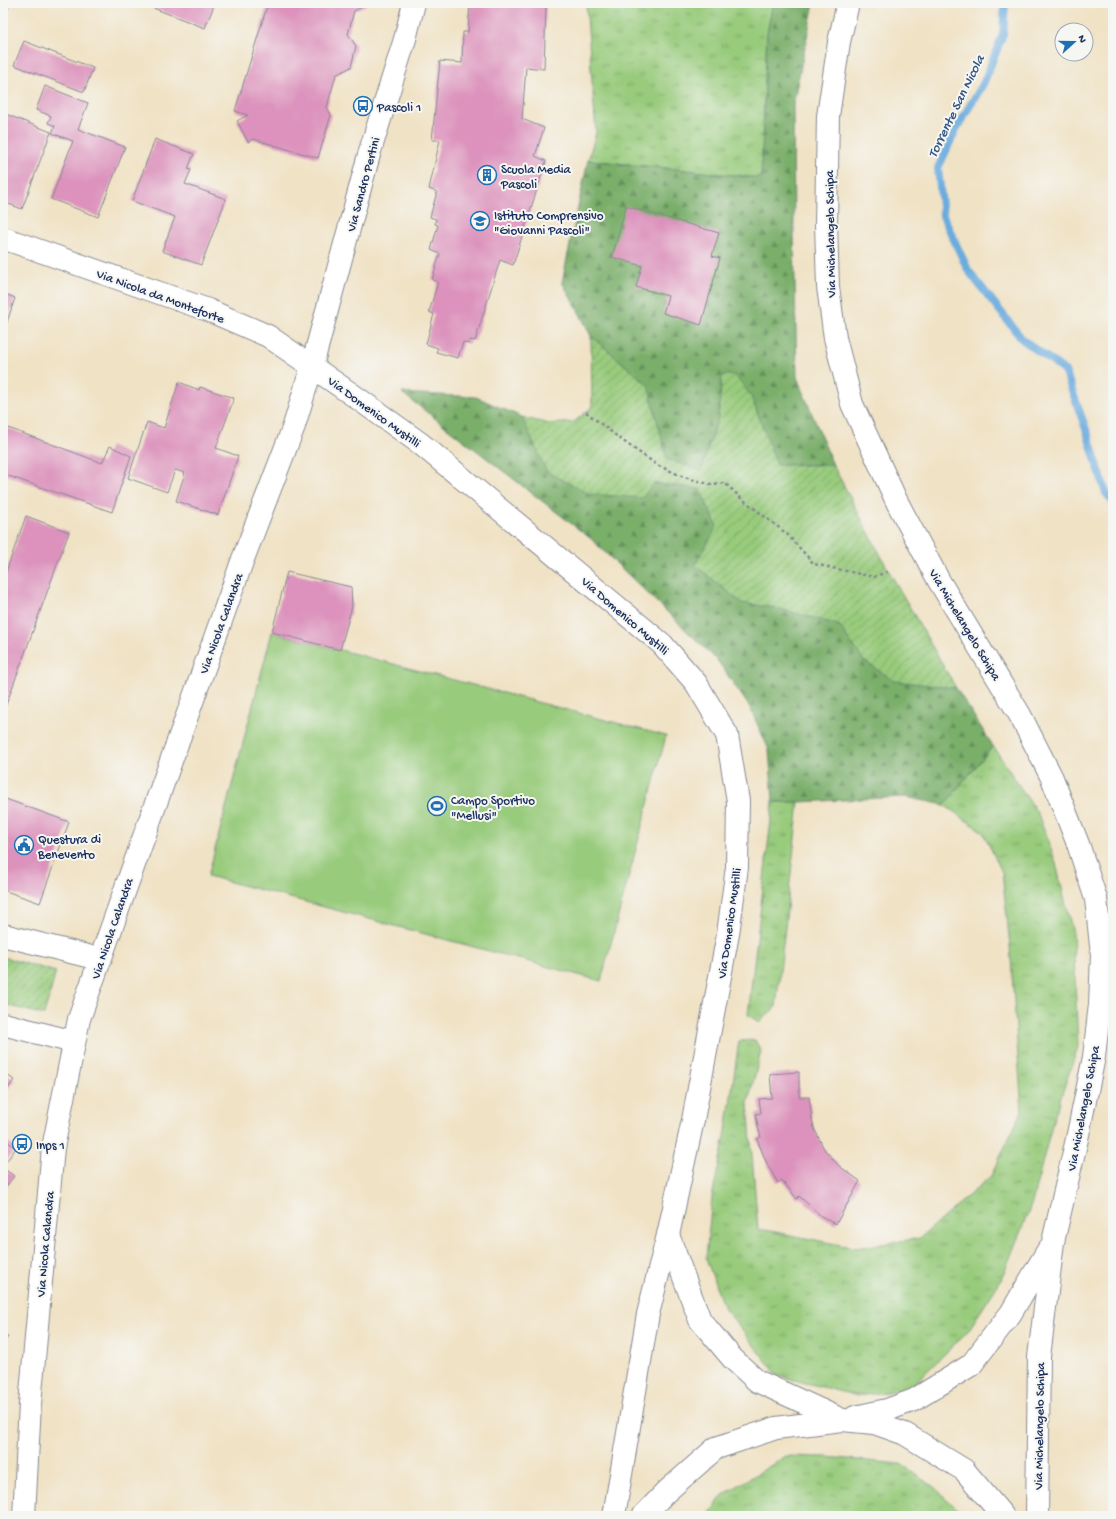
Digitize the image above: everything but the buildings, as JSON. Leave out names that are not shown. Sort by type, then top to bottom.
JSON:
[{"type":"street","name":"Via Sandro Pertini","points":[[312,366],[370,151],[405,39],[414,3]]},
{"type":"street","name":"Via Michelangelo Schipa","points":[[848,3],[839,42],[828,116],[826,224],[829,294],[835,338],[852,404],[904,515],[939,581],[1020,715],[1052,778],[1078,844],[1096,899],[1102,955],[1100,1004],[1094,1057],[1053,1242],[1039,1357],[1037,1516]]},
{"type":"street","name":"Via Nicola da Monteforte","points":[[3,238],[208,310],[268,336],[312,366]]},
{"type":"street","name":"Via Nicola Calandra","points":[[24,1516],[30,1404],[53,1148],[79,1018],[240,566],[294,426],[312,366]]},
{"type":"street","name":"Via Domenico Mustilli","points":[[312,366],[421,444],[662,644],[696,683],[727,735],[738,801],[737,867],[728,934],[694,1120],[648,1314],[614,1516]]},
{"type":"street","points":[[3,935],[99,959]]},
{"type":"street","points":[[3,1024],[74,1042]]},
{"type":"street","points":[[668,1234],[700,1320],[733,1359],[757,1381],[842,1420]]},
{"type":"street","name":"Via Michelangelo Schipa","points":[[842,1420],[887,1410],[914,1400],[971,1365],[1011,1313],[1053,1242]]},
{"type":"street","points":[[643,1516],[666,1492],[716,1448],[776,1428],[842,1420],[874,1423],[905,1434],[964,1470],[1003,1516]]},
{"type":"path","points":[[586,412],[657,465],[684,477],[709,484],[725,483],[741,498],[787,534],[814,564],[874,577],[889,571]]},
{"type":"green space","points":[[586,3],[773,3],[767,34],[761,178],[588,160],[596,133]]},
{"type":"green space","points":[[773,3],[814,3],[793,105],[797,377],[833,465],[777,465],[751,396],[722,375],[718,418],[701,472],[667,459],[648,385],[591,336],[562,282],[588,160],[761,178],[767,33]]},
{"type":"green space","points":[[591,336],[648,385],[667,459],[701,471],[718,418],[722,375],[735,375],[751,396],[777,465],[833,465],[889,571],[956,688],[895,681],[864,661],[839,625],[777,608],[742,603],[695,565],[717,526],[700,489],[654,483],[642,498],[590,494],[547,472],[522,417],[549,424],[574,422],[592,407]]},
{"type":"green space","points":[[402,393],[476,397],[522,417],[548,472],[700,489],[717,526],[695,565],[742,603],[777,608],[839,625],[864,661],[895,681],[956,688],[993,746],[944,805],[906,797],[773,802],[769,750],[749,706],[717,660],[590,538]]},
{"type":"green space","name":"Campo Sportivo \"Mellusi\"","points":[[272,632],[666,736],[601,981],[208,876]]},
{"type":"green space","points":[[993,746],[1038,814],[1055,860],[1073,933],[1078,1047],[1054,1117],[1032,1203],[1001,1280],[968,1331],[909,1389],[858,1396],[778,1376],[723,1306],[706,1258],[712,1197],[726,1131],[739,1041],[755,1040],[761,1051],[748,1103],[758,1230],[765,1230],[856,1248],[920,1238],[991,1176],[1022,1111],[1010,946],[1002,872],[983,832],[944,805]]},
{"type":"green space","points":[[773,802],[799,802],[776,1007],[759,1022],[748,1015]]},
{"type":"green space","points":[[3,957],[56,972],[44,1015],[3,1004]]},
{"type":"green space","points":[[786,1456],[826,1457],[901,1464],[934,1487],[965,1516],[708,1516],[723,1495]]},
{"type":"waterway","name":"Torrente San Nicola","points":[[1005,3],[1003,34],[983,84],[956,129],[938,168],[943,216],[968,270],[1022,339],[1065,371],[1087,432],[1106,493],[1113,502]]},
{"type":"place","name":"Pascoli 1","points":[[363,106]]},
{"type":"place","name":"Scuola Media Pascoli","points":[[487,175]]},
{"type":"place","name":"Istituto Comprensivo \"Giovanni Pascoli\"","points":[[480,221]]},
{"type":"place","name":"Campo Sportivo \"Mellusi\"","points":[[437,806]]},
{"type":"place","name":"Questura di Benevento","points":[[24,845]]},
{"type":"place","name":"Inps 1","points":[[22,1144]]}]
